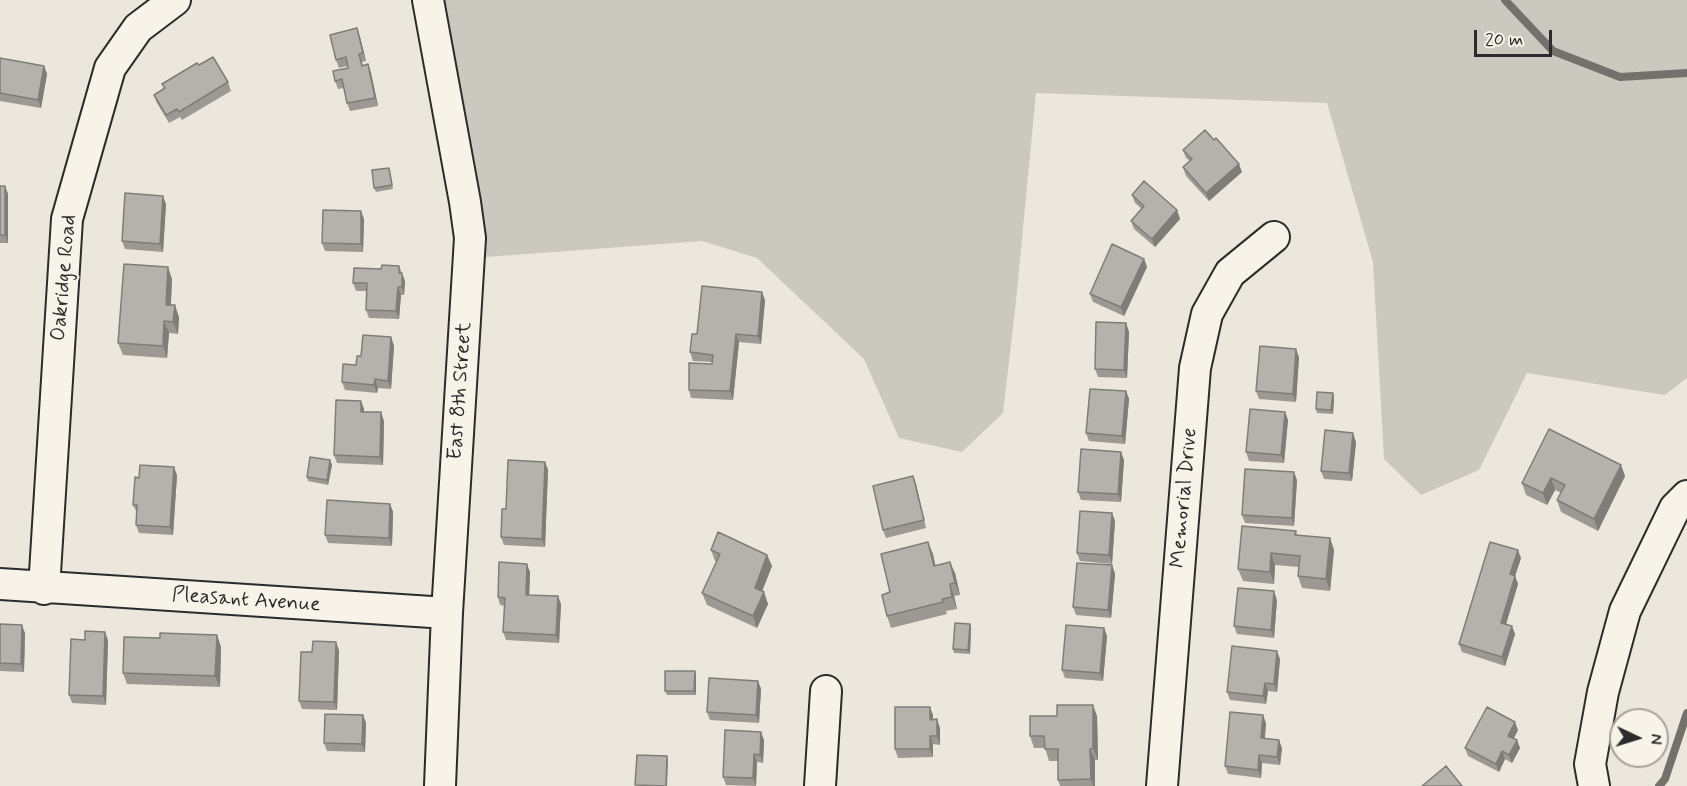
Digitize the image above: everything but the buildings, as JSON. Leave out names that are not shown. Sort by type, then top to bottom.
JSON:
[{"type":"street","name":"Oakridge Road","points":[[44,588],[67,219],[110,68],[138,28],[175,0]]},
{"type":"street","name":"East 8th Street","points":[[429,0],[470,238],[447,613],[440,786]]},
{"type":"street","name":"Memorial Drive","points":[[1162,786],[1195,368],[1207,314],[1230,273],[1274,237]]},
{"type":"street","points":[[1594,786],[1590,764],[1603,692],[1625,611],[1674,508],[1687,496]]},
{"type":"street","name":"Pleasant Avenue","points":[[0,584],[447,613]]},
{"type":"street","points":[[820,786],[826,691]]},
{"type":"shaded area","points":[[445,0],[1687,0],[1687,378],[1665,395],[1527,373],[1479,470],[1421,495],[1384,459],[1373,262],[1327,103],[1036,93],[1003,413],[962,452],[899,438],[864,359],[757,258],[702,241],[486,257],[483,211]]},
{"type":"waterway","points":[[1505,0],[1553,51],[1620,77],[1687,73]]},
{"type":"waterway","points":[[1659,786],[1665,779],[1687,713]]}]
